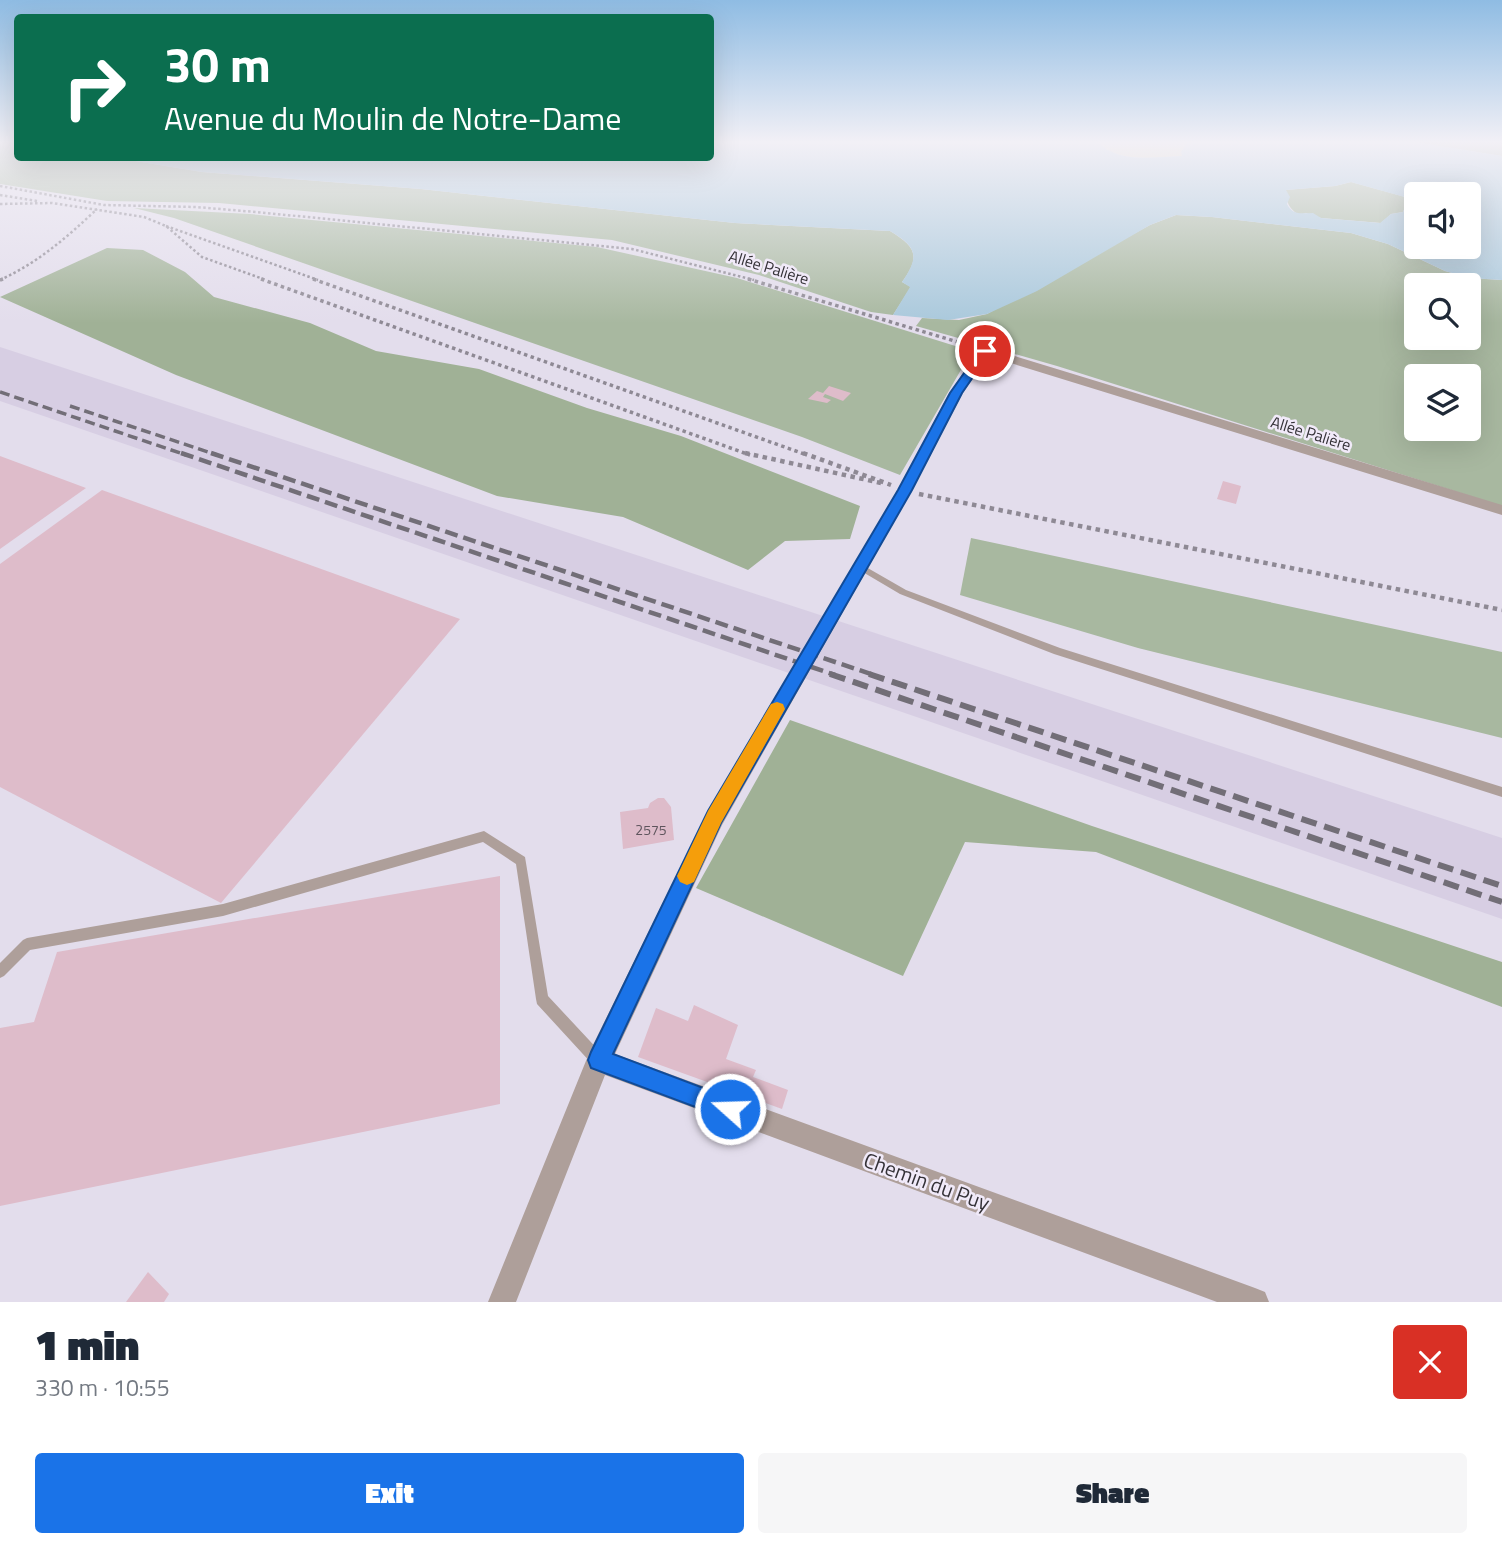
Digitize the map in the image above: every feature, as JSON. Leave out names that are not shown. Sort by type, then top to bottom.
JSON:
[{"type":"street","points":[[502,1302],[599,1060],[715,817],[859,566],[896,487],[985,351]]},
{"type":"street","name":"Allée Palière","points":[[985,351],[1502,510]]},
{"type":"street","name":"Chemin du Puy","points":[[599,1060],[1255,1302]]},
{"type":"lane","points":[[859,566],[903,592],[1057,651],[1502,792]]},
{"type":"lane","points":[[0,972],[27,944],[223,911],[484,836],[521,861],[542,999],[599,1060]]},
{"type":"path","points":[[44,202],[144,217],[896,487]]},
{"type":"path","name":"Allée Palière","points":[[86,202],[104,205],[208,208],[561,240],[632,249],[717,269],[985,351]]},
{"type":"path","points":[[0,204],[52,203]]},
{"type":"path","points":[[0,280],[26,268],[57,247],[104,205]]},
{"type":"path","points":[[166,226],[202,257],[752,456],[1015,515],[1502,610]]},
{"type":"shaded area","points":[[0,347],[1502,838],[1502,919],[0,401]]},
{"type":"green space","points":[[150,202],[539,202],[735,223],[890,231],[906,242],[913,253],[912,265],[902,282],[911,287],[893,315],[871,312],[759,275],[612,240],[219,203]]},
{"type":"green space","points":[[1288,202],[1404,202],[1403,212],[1391,214],[1381,223],[1321,218],[1306,213],[1299,215],[1292,210]]},
{"type":"green space","points":[[134,208],[250,214],[597,247],[737,278],[965,349],[969,356],[900,475],[802,437],[174,218]]},
{"type":"green space","points":[[1176,215],[1351,233],[1404,252],[1404,259],[1420,259],[1452,273],[1404,273],[1404,350],[1481,350],[1481,279],[1502,280],[1502,506],[1057,366],[916,326],[922,318],[959,320],[987,314],[1150,225]]},
{"type":"green space","points":[[107,248],[143,250],[185,272],[214,297],[310,323],[376,351],[479,369],[587,408],[681,436],[860,506],[850,539],[785,541],[748,570],[623,517],[497,496],[176,375],[0,297]]},
{"type":"green space","points":[[971,538],[1502,652],[1502,738],[1138,648],[960,595]]},
{"type":"green space","points":[[790,720],[1092,826],[1502,962],[1502,1007],[1096,852],[965,842],[903,976],[696,888]]},
{"type":"water","points":[[539,202],[1288,202],[1289,208],[1295,212],[1313,213],[1321,218],[1380,223],[1391,214],[1403,212],[1404,209],[1404,252],[1351,233],[1176,215],[1150,225],[1037,291],[987,314],[948,320],[893,315],[910,287],[902,282],[912,265],[913,253],[906,242],[890,231],[735,223]]},
{"type":"water","points":[[1481,202],[1502,202],[1502,280],[1481,279],[1481,273],[1445,271],[1420,259],[1481,259]]},
{"type":"building","points":[[829,386],[851,393],[843,401],[825,394],[823,397],[831,400],[827,403],[808,399],[817,391],[823,393]]},
{"type":"building","points":[[0,456],[86,488],[0,549]]},
{"type":"building","points":[[1223,481],[1241,486],[1236,504],[1217,499]]},
{"type":"building","points":[[102,490],[460,619],[221,903],[0,787],[0,564]]},
{"type":"building","points":[[664,798],[671,807],[674,840],[623,849],[620,812],[648,808],[650,803]]},
{"type":"building","points":[[500,876],[500,1104],[0,1206],[0,1028],[34,1022],[57,952]]},
{"type":"building","points":[[694,1005],[738,1025],[726,1059],[756,1070],[753,1077],[788,1090],[782,1109],[638,1057],[656,1008],[688,1021]]},
{"type":"building","points":[[148,1272],[169,1294],[164,1302],[126,1302]]},
{"type":"railway","points":[[0,392],[186,455]]},
{"type":"railway","points":[[70,406],[211,453]]},
{"type":"railway","points":[[181,453],[835,675]]},
{"type":"railway","points":[[211,453],[217,455]]},
{"type":"railway","points":[[211,453],[874,675]]},
{"type":"railway","points":[[830,674],[1502,902]]},
{"type":"railway","points":[[869,674],[1502,886]]},
{"type":"slow traffic","points":[[687,876],[715,817],[777,709]]},
{"type":"route","points":[[730,1109],[599,1060],[715,817],[905,490],[956,393],[985,351]]}]
